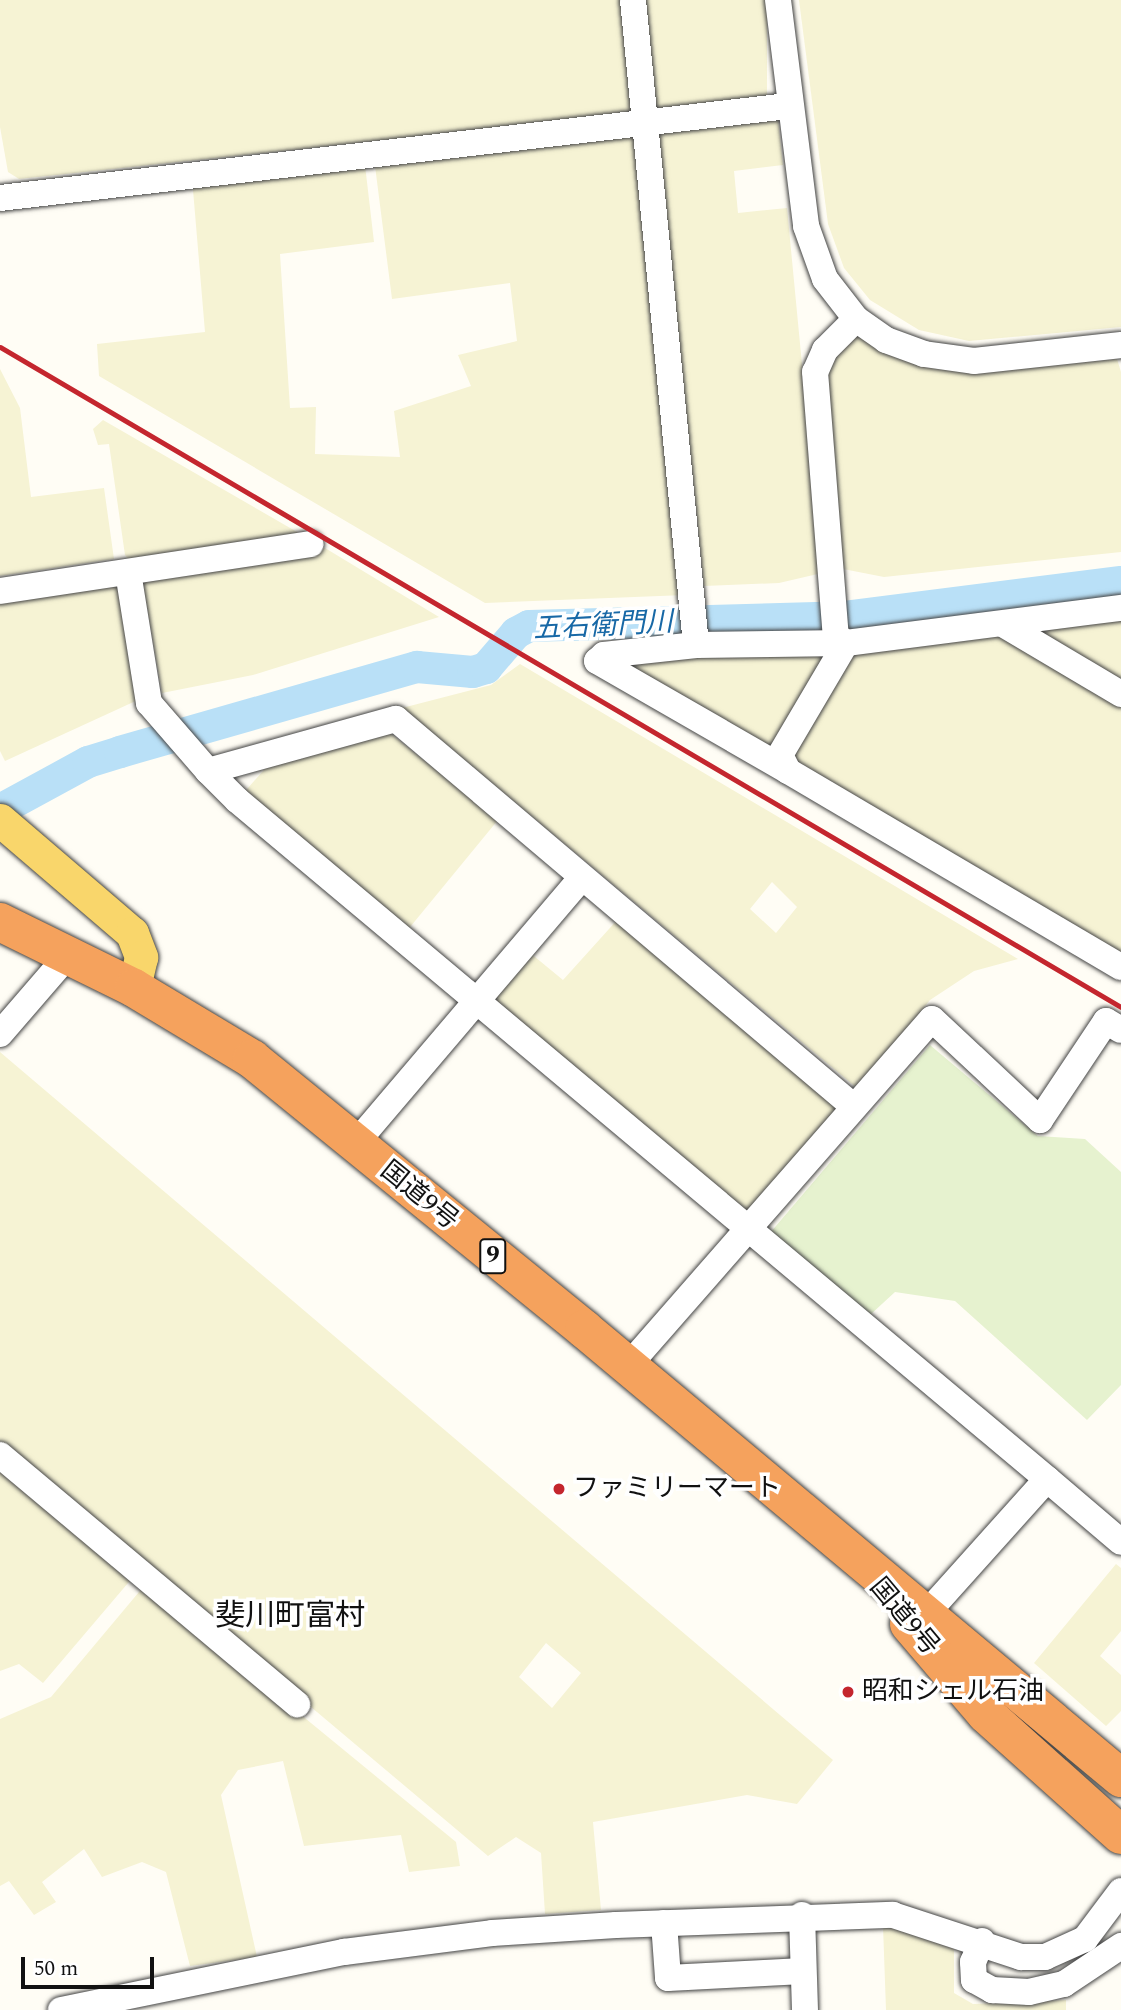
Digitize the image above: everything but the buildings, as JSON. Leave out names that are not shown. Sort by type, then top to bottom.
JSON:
[{"type":"highway","name":"国道9号","points":[[0,922],[134,988],[252,1059],[628,1366],[1121,1778]]},
{"type":"highway","name":"国道9号","points":[[840,1542],[986,1714],[1121,1835]]},
{"type":"main road","points":[[4,824],[131,933],[141,957],[134,988]]},
{"type":"street","points":[[633,0],[696,645]]},
{"type":"street","points":[[778,0],[788,106],[806,226],[825,279],[856,319],[886,340],[924,354],[974,361],[1121,345]]},
{"type":"street","points":[[0,198],[788,106]]},
{"type":"street","points":[[846,643],[836,636],[815,372],[825,350],[856,319]]},
{"type":"street","points":[[0,591],[310,544]]},
{"type":"street","points":[[128,572],[149,703],[237,800],[748,1225],[1121,1542]]},
{"type":"street","points":[[1121,608],[846,643],[696,645],[604,655],[597,661],[1121,967]]},
{"type":"street","points":[[1003,624],[1121,694]]},
{"type":"street","points":[[788,771],[780,755],[846,643]]},
{"type":"street","points":[[208,771],[396,719],[853,1106]]},
{"type":"street","points":[[355,1144],[479,1003],[582,877]]},
{"type":"street","points":[[0,1034],[69,954]]},
{"type":"street","points":[[628,1366],[748,1225],[932,1019],[1040,1120],[1106,1021],[1121,1030]]},
{"type":"street","points":[[0,1455],[297,1704]]},
{"type":"street","points":[[926,1614],[1047,1479]]},
{"type":"street","points":[[61,2010],[127,2003],[344,1952],[492,1933],[802,1915],[893,1915],[982,1941],[1021,1957],[1045,1957],[1069,1950],[1085,1938],[1121,1891]]},
{"type":"street","points":[[802,1915],[805,2010]]},
{"type":"street","points":[[664,1923],[668,1978],[803,1971]]},
{"type":"street","points":[[982,1941],[973,1962],[974,1980],[992,1990],[1029,1992],[1064,1984],[1121,1946]]},
{"type":"street","points":[[1088,1968],[1121,1968]]},
{"type":"shaded area","points":[[0,0],[624,0],[637,113],[19,179],[8,172],[0,127]]},
{"type":"shaded area","points":[[645,0],[767,0],[767,113],[645,113]]},
{"type":"shaded area","points":[[799,0],[1121,0],[1121,327],[969,341],[919,330],[870,300],[844,268],[828,224]]},
{"type":"shaded area","points":[[778,120],[783,165],[734,171],[738,213],[787,208],[822,573],[779,583],[704,586],[657,127]]},
{"type":"shaded area","points":[[637,130],[685,595],[485,603],[99,376],[97,344],[205,332],[192,178],[365,165],[374,242],[280,254],[290,408],[316,407],[315,454],[400,457],[394,411],[471,386],[458,355],[517,341],[510,283],[392,299],[375,166]]},
{"type":"shaded area","points":[[859,334],[985,372],[1117,359],[1121,372],[1121,552],[884,577],[838,568],[826,361]]},
{"type":"shaded area","points":[[0,369],[20,408],[31,497],[104,488],[114,559],[0,576]]},
{"type":"shaded area","points":[[103,420],[304,536],[130,561],[125,555],[109,444],[98,445],[93,429]]},
{"type":"shaded area","points":[[325,548],[439,617],[253,675],[162,693],[142,579]]},
{"type":"shaded area","points":[[122,584],[140,699],[5,761],[0,751],[0,599]]},
{"type":"shaded area","points":[[1121,615],[1121,686],[1033,628]]},
{"type":"shaded area","points":[[1001,633],[1121,703],[1121,955],[798,765],[793,753],[844,663],[859,652]]},
{"type":"shaded area","points":[[831,650],[770,751],[615,662]]},
{"type":"shaded area","points":[[520,664],[1018,959],[974,971],[930,1000],[858,1089],[402,708],[491,685]],"holes":[[[772,882],[797,907],[776,933],[750,909]]]},
{"type":"shaded area","points":[[390,733],[498,820],[406,932],[241,796],[269,764]]},
{"type":"shaded area","points":[[618,919],[841,1110],[748,1219],[491,1000],[529,952],[563,980]]},
{"type":"shaded area","points":[[0,1052],[833,1760],[797,1804],[747,1795],[593,1822],[601,1910],[545,1914],[541,1853],[516,1837],[488,1856],[0,1445]],"holes":[[[546,1643],[581,1673],[552,1708],[519,1677]]]},
{"type":"shaded area","points":[[0,1464],[134,1576],[43,1683],[19,1664],[0,1671]]},
{"type":"shaded area","points":[[1116,1564],[1121,1568],[1121,1631],[1100,1656],[1121,1675],[1121,1711],[1106,1726],[1034,1663]]},
{"type":"shaded area","points":[[144,1586],[456,1842],[460,1866],[409,1872],[401,1835],[304,1846],[283,1761],[238,1770],[221,1795],[257,1957],[190,1966],[166,1872],[142,1862],[102,1877],[84,1849],[42,1882],[56,1902],[34,1915],[9,1881],[0,1886],[0,1719],[51,1697]]},
{"type":"shaded area","points":[[883,1926],[954,1943],[954,1993],[973,2004],[1066,2000],[1066,2010],[886,2010]]},
{"type":"green space","points":[[930,1045],[1038,1136],[1085,1139],[1121,1172],[1121,1385],[1087,1420],[955,1301],[895,1292],[870,1315],[770,1233]]},
{"type":"waterway","name":"五右衛門川","points":[[0,810],[88,762],[120,752],[417,667],[473,672],[486,668],[516,633],[529,626],[843,617],[1121,582]]},
{"type":"railway","points":[[0,347],[1121,1007]]},
{"type":"place","name":"ファミリーマート","points":[[559,1489]]},
{"type":"place","name":"昭和シェル石油","points":[[848,1692]]},
{"type":"district","name":"斐川町富村","points":[[290,1616]]}]
